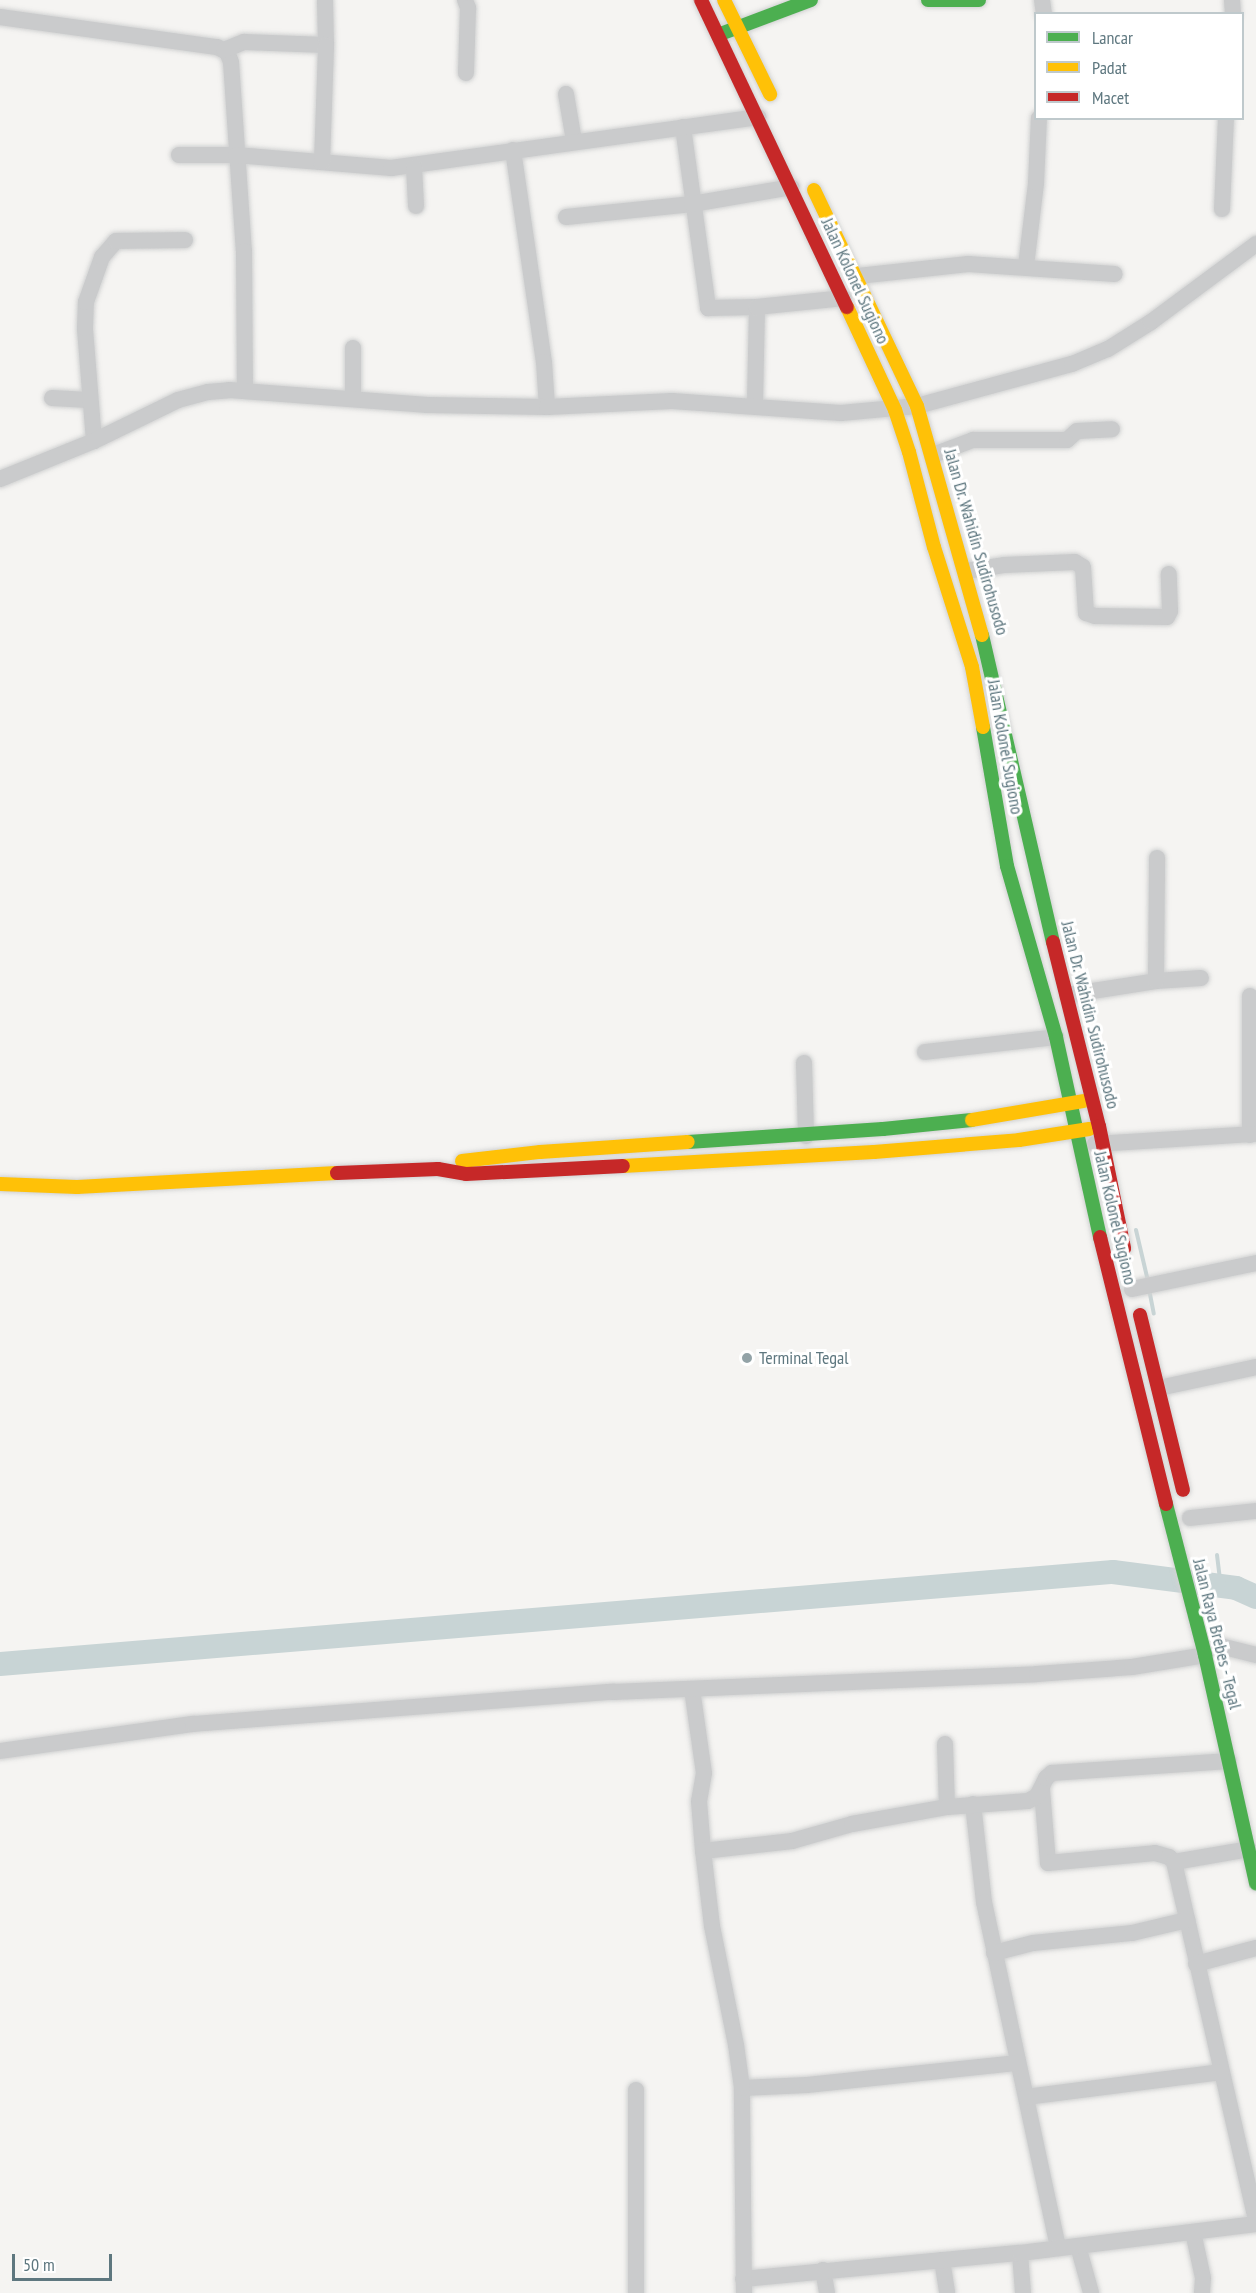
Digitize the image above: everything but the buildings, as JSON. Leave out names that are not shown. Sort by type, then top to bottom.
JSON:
[{"type":"main road","name":"Jalan Kolonel Sugiono","points":[[701,0],[792,187],[895,410],[934,547],[972,667],[1007,866],[1056,1037],[1069,1104],[1173,1534]]},
{"type":"main road","points":[[724,0],[776,108]]},
{"type":"main road","points":[[717,36],[811,0]]},
{"type":"main road","points":[[928,0],[979,0]]},
{"type":"main road","name":"Jalan Dr. Wahidin Sudirohusodo","points":[[806,173],[858,276],[916,406],[933,455],[996,684],[1076,994],[1093,1098],[1107,1138]]},
{"type":"main road","points":[[438,1169],[464,1160],[540,1152],[806,1136],[980,1119],[1093,1098]]},
{"type":"main road","points":[[910,1126],[913,1148]]},
{"type":"main road","name":"Jalan Kolonel Sugiono","points":[[1107,1138],[1133,1280],[1162,1387],[1191,1526]]},
{"type":"main road","points":[[0,1184],[88,1186],[297,1174],[438,1169],[466,1174],[1019,1140],[1078,1139]]},
{"type":"main road","name":"Jalan Raya Brebes - Tegal","points":[[1173,1534],[1195,1611],[1256,1883]]},
{"type":"main road","name":"Jalan Raya Brebes - Tegal","points":[[1219,1640],[1224,1666]]},
{"type":"street","points":[[322,162],[326,45],[325,0]]},
{"type":"street","points":[[465,0],[468,8],[466,73]]},
{"type":"street","points":[[0,17],[224,50],[244,42],[326,45]]},
{"type":"street","points":[[224,50],[231,62],[244,251],[245,389]]},
{"type":"street","points":[[566,94],[574,141]]},
{"type":"street","points":[[180,155],[236,154],[375,167],[414,166],[574,141],[758,117]]},
{"type":"street","points":[[1026,267],[1036,183],[1039,120]]},
{"type":"street","points":[[1222,209],[1226,120]]},
{"type":"street","points":[[683,127],[708,308],[757,307],[844,298]]},
{"type":"street","points":[[513,150],[544,362],[547,407]]},
{"type":"street","points":[[414,166],[416,206]]},
{"type":"street","points":[[566,217],[692,204],[792,187]]},
{"type":"street","points":[[94,441],[89,400],[86,302],[102,257],[116,241],[185,240]]},
{"type":"street","points":[[0,479],[94,441],[178,400],[208,392],[245,389],[427,405],[547,407],[672,401],[841,413],[895,410],[1072,364],[1108,349],[1151,322],[1256,244]]},
{"type":"street","points":[[858,276],[968,264],[1115,274]]},
{"type":"street","points":[[755,406],[757,307]]},
{"type":"street","points":[[353,348],[353,399]]},
{"type":"street","points":[[52,398],[89,400]]},
{"type":"street","points":[[933,455],[973,440],[1067,440],[1077,431],[1112,429]]},
{"type":"street","points":[[966,571],[1004,565],[1075,562],[1083,567],[1086,613],[1095,616],[1167,617],[1170,611],[1169,573]]},
{"type":"street","points":[[1156,981],[1157,858]]},
{"type":"street","points":[[1076,994],[1156,981],[1201,978]]},
{"type":"street","points":[[1078,1139],[1253,1135],[1250,996]]},
{"type":"street","points":[[926,1052],[1056,1037]]},
{"type":"street","points":[[804,1063],[806,1136]]},
{"type":"street","points":[[1133,1280],[1161,1283],[1256,1263]]},
{"type":"street","points":[[1162,1387],[1256,1367]]},
{"type":"street","points":[[1191,1526],[1256,1510]]},
{"type":"street","points":[[1219,1640],[1256,1655]]},
{"type":"street","points":[[0,1751],[193,1724],[613,1692],[1037,1674],[1132,1667],[1205,1655]]},
{"type":"street","points":[[692,1689],[704,1773],[699,1801],[712,1926],[736,2045],[742,2088],[744,2286],[823,2270],[1020,2253],[1256,2222],[1174,1862],[1169,1857],[1155,1853],[1048,1863],[1042,1790],[1046,1778],[1052,1773],[1229,1761]]},
{"type":"street","points":[[945,1744],[947,1807]]},
{"type":"street","points":[[704,1851],[792,1841],[852,1824],[947,1807],[1029,1801],[1042,1790]]},
{"type":"street","points":[[973,1804],[978,1865],[994,1953],[1058,2247]]},
{"type":"street","points":[[1174,1862],[1249,1849]]},
{"type":"street","points":[[994,1953],[1033,1943],[1132,1933],[1187,1920]]},
{"type":"street","points":[[1196,1964],[1256,1948]]},
{"type":"street","points":[[742,2088],[807,2085],[1018,2063]]},
{"type":"street","points":[[1026,2097],[1221,2072]]},
{"type":"street","points":[[636,2090],[636,2293]]},
{"type":"street","points":[[1193,2232],[1203,2278],[1202,2293]]},
{"type":"street","points":[[1078,2246],[1091,2293]]},
{"type":"street","points":[[1020,2253],[1023,2293]]},
{"type":"street","points":[[942,2260],[947,2293]]},
{"type":"street","points":[[823,2270],[827,2293]]},
{"type":"waterway","points":[[1136,1230],[1148,1281]]},
{"type":"waterway","points":[[1149,1289],[1154,1314]]},
{"type":"waterway","points":[[1217,1555],[1221,1586]]},
{"type":"waterway","points":[[0,1664],[1113,1572],[1236,1588],[1256,1597]]},
{"type":"traffic: fast","points":[[723,33],[811,0]]},
{"type":"traffic: fast","points":[[928,0],[979,0]]},
{"type":"traffic: fast","points":[[982,635],[1053,942]]},
{"type":"traffic: fast","points":[[983,727],[1007,866],[1056,1037],[1100,1237]]},
{"type":"traffic: fast","points":[[688,1142],[883,1129],[972,1120]]},
{"type":"traffic: fast","points":[[1166,1504],[1205,1655],[1256,1883]]},
{"type":"traffic: slow","points":[[724,0],[770,94]]},
{"type":"traffic: slow","points":[[814,190],[917,406],[982,635]]},
{"type":"traffic: slow","points":[[847,307],[895,410],[909,452],[934,547],[972,667],[983,727]]},
{"type":"traffic: slow","points":[[972,1120],[1083,1101]]},
{"type":"traffic: slow","points":[[623,1166],[874,1152],[1019,1140],[1089,1129]]},
{"type":"traffic: slow","points":[[462,1161],[540,1152],[688,1142]]},
{"type":"traffic: slow","points":[[0,1184],[77,1187],[337,1173]]},
{"type":"traffic: jam","points":[[701,0],[847,307]]},
{"type":"traffic: jam","points":[[1053,942],[1099,1126],[1124,1248]]},
{"type":"traffic: jam","points":[[337,1173],[438,1169],[466,1174],[623,1166]]},
{"type":"traffic: jam","points":[[1100,1237],[1166,1504]]},
{"type":"traffic: jam","points":[[1140,1315],[1183,1490]]},
{"type":"place","name":"Terminal Tegal","points":[[747,1358]]}]
